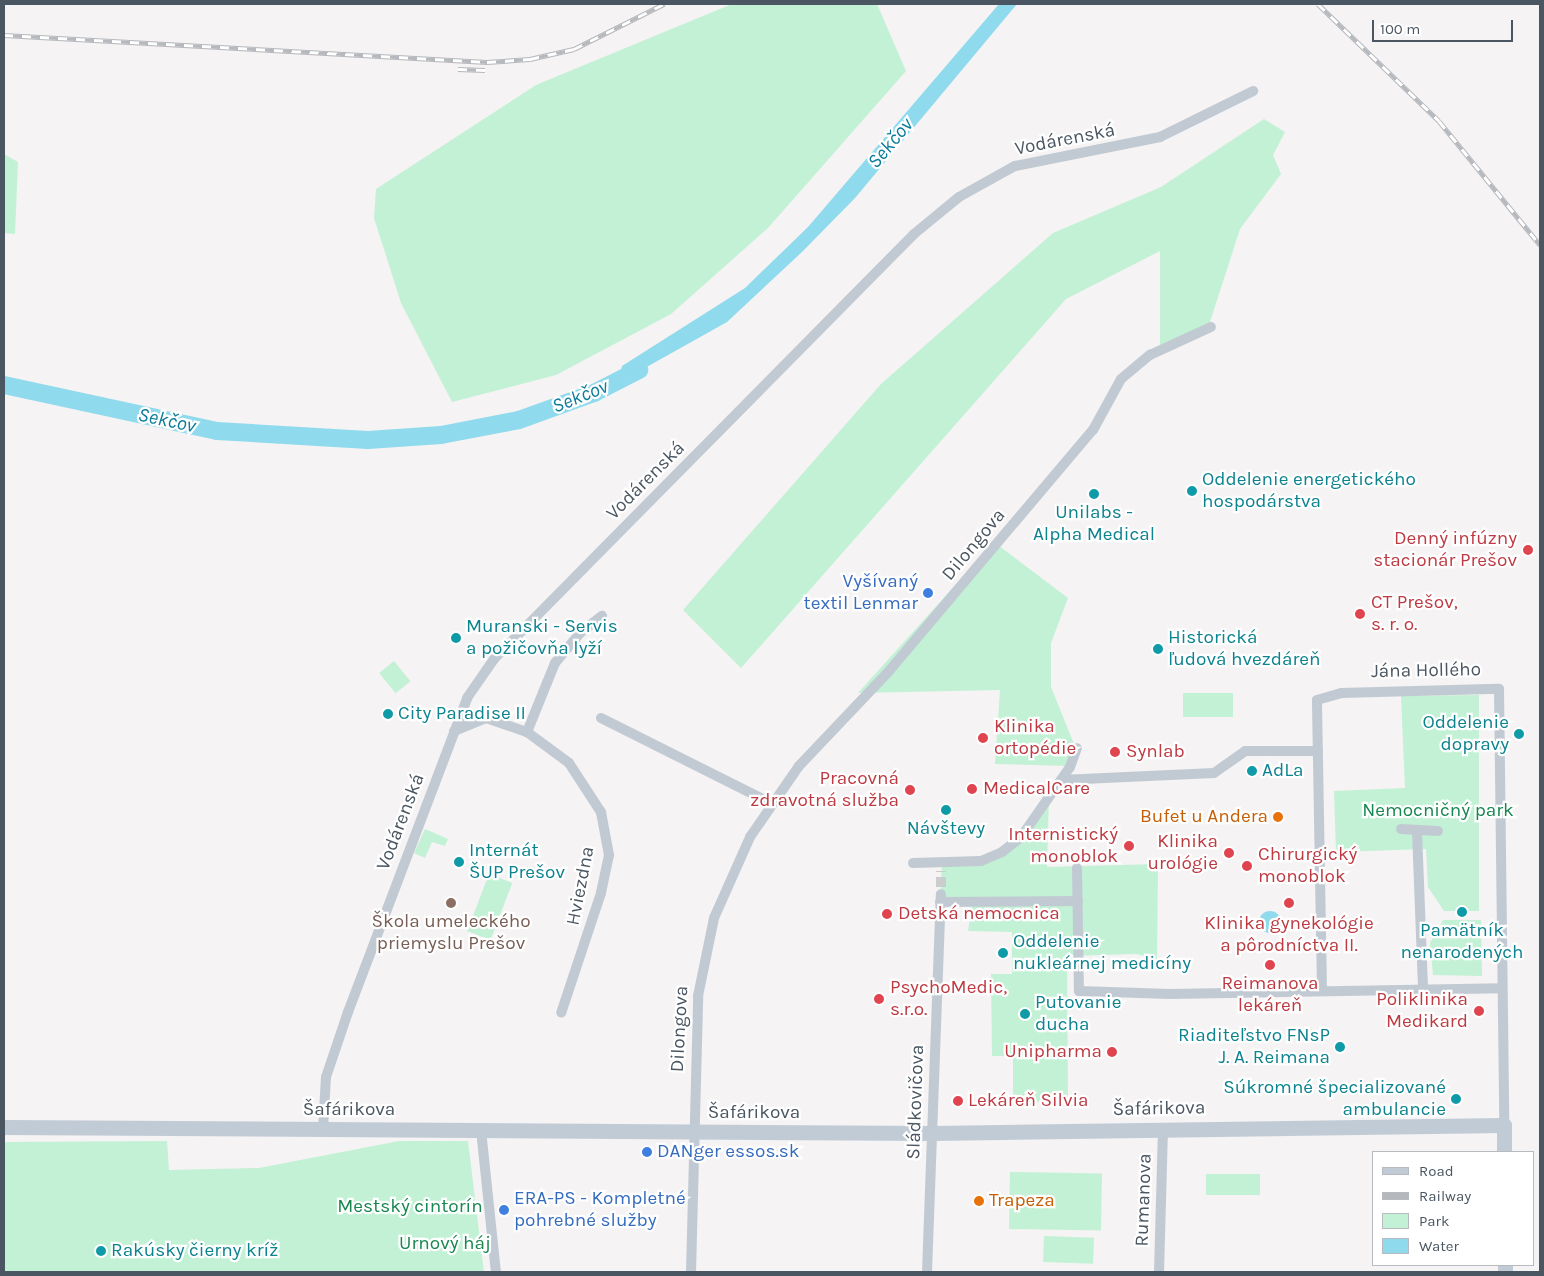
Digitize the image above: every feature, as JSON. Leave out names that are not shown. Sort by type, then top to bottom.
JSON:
[{"type":"street","name":"Vodárenská","points":[[323,1129],[326,1077],[453,732],[467,698],[494,659],[914,234],[959,197],[1015,166],[1160,137],[1253,91]]},
{"type":"street","name":"Dilongova","points":[[691,1272],[696,1026],[705,952],[727,885],[771,803],[896,664],[1092,430],[1131,367],[1211,327]]},
{"type":"street","points":[[527,732],[555,663],[580,633],[602,616]]},
{"type":"street","name":"Jána Hollého","points":[[1322,990],[1317,700],[1341,693],[1499,689],[1504,1151]]},
{"type":"street","name":"Hviezdna","points":[[453,732],[465,723],[486,718],[527,732],[569,763],[583,780],[606,832],[609,855],[602,893],[561,1013]]},
{"type":"street","points":[[601,718],[771,803]]},
{"type":"street","points":[[913,863],[941,867],[981,861],[1002,852],[1022,837],[1061,780],[1077,748]]},
{"type":"street","points":[[1061,780],[1214,773],[1245,751],[1318,751]]},
{"type":"street","points":[[1401,829],[1438,831]]},
{"type":"street","points":[[1417,831],[1423,990]]},
{"type":"street","points":[[1077,868],[1079,991],[1162,992],[1502,988]]},
{"type":"street","name":"Sládkovičova","points":[[928,1272],[941,898],[1078,901]]},
{"type":"street","name":"Šafárikova","points":[[4,1127],[694,1133],[932,1133],[1163,1128],[1504,1125]]},
{"type":"street","name":"Rumanova","points":[[1159,1272],[1163,1128]]},
{"type":"street","points":[[481,1130],[496,1272]]},
{"type":"green space","points":[[732,4],[877,4],[906,71],[768,228],[671,314],[556,375],[452,402],[401,303],[374,218],[376,189],[536,85]]},
{"type":"green space","points":[[1264,119],[1285,132],[1273,155],[1281,174],[1240,229],[1209,325],[1160,347],[1160,251],[1066,299],[741,668],[683,610],[881,384],[1053,233],[1161,187]]},
{"type":"green space","points":[[4,154],[18,162],[15,234],[4,233]]},
{"type":"green space","points":[[994,542],[1068,598],[1051,643],[1051,687],[1076,749],[1069,766],[995,764],[1000,690],[858,693]]},
{"type":"green space","points":[[394,661],[410,681],[396,693],[379,673]]},
{"type":"green space","points":[[1183,693],[1233,693],[1233,717],[1183,717]]},
{"type":"green space","name":"Nemocničný park","points":[[1479,695],[1479,911],[1444,911],[1428,887],[1426,849],[1336,852],[1334,791],[1405,788],[1401,696]]},
{"type":"green space","points":[[1049,796],[1047,867],[1158,864],[1157,959],[1136,954],[1067,956],[1068,1101],[1013,1102],[1013,1056],[992,1056],[991,974],[1012,974],[1012,932],[968,931],[972,904],[940,902],[942,862],[1001,854]]},
{"type":"green space","points":[[425,829],[448,839],[445,846],[432,842],[425,858],[414,853]]},
{"type":"green space","points":[[489,874],[512,883],[490,940],[467,931]]},
{"type":"green space","points":[[1443,920],[1481,920],[1482,976],[1433,975],[1430,943]]},
{"type":"green space","name":"Mestský cintorín","points":[[167,1141],[169,1170],[259,1168],[399,1141],[468,1141],[484,1272],[4,1272],[4,1142]]},
{"type":"green space","points":[[1010,1172],[1102,1174],[1101,1231],[1009,1229]]},
{"type":"green space","points":[[1206,1174],[1260,1174],[1260,1195],[1206,1195]]},
{"type":"green space","points":[[1044,1236],[1094,1238],[1093,1264],[1043,1262]]},
{"type":"water","points":[[999,4],[1017,4],[855,198],[803,251],[727,322],[618,383],[622,366],[745,288],[808,227]]},
{"type":"water","points":[[1270,911],[1278,914],[1281,922],[1278,930],[1270,933],[1262,930],[1259,922],[1262,914]]},
{"type":"waterway","name":"Sekčov","points":[[4,385],[217,431],[368,440],[441,435],[519,420],[594,393],[639,370]]},
{"type":"tunnel","points":[[941,871],[941,887]]},
{"type":"railway","points":[[4,35],[487,62],[530,59],[574,49],[664,4]]},
{"type":"railway","points":[[1318,4],[1439,121],[1540,245]]},
{"type":"railway","points":[[458,69],[485,70]]},
{"type":"place","name":"Oddelenie energetického hospodárstva","points":[[1192,491]]},
{"type":"place","name":"Unilabs - Alpha Medical","points":[[1094,494]]},
{"type":"place","name":"Denný infúzny stacionár Prešov","points":[[1528,550]]},
{"type":"place","name":"Vyšívaný textil Lenmar","points":[[928,593]]},
{"type":"place","name":"CT Prešov, s. r. o.","points":[[1360,614]]},
{"type":"place","name":"Muranski - Servis a požičovňa lyží","points":[[456,638]]},
{"type":"place","name":"Historická ľudová hvezdáreň","points":[[1158,649]]},
{"type":"place","name":"City Paradise II","points":[[388,714]]},
{"type":"place","name":"Oddelenie dopravy","points":[[1519,734]]},
{"type":"place","name":"Klinika ortopédie","points":[[983,738]]},
{"type":"place","name":"Synlab","points":[[1115,752]]},
{"type":"place","name":"AdLa","points":[[1252,771]]},
{"type":"place","name":"MedicalCare","points":[[972,789]]},
{"type":"place","name":"Pracovná zdravotná služba","points":[[910,790]]},
{"type":"place","name":"Návštevy","points":[[946,810]]},
{"type":"place","name":"Bufet u Andera","points":[[1278,817]]},
{"type":"place","name":"Internistický monoblok","points":[[1129,846]]},
{"type":"place","name":"Klinika urológie","points":[[1229,853]]},
{"type":"place","name":"Internát ŠUP Prešov","points":[[459,862]]},
{"type":"place","name":"Chirurgický monoblok","points":[[1247,866]]},
{"type":"place","name":"Škola umeleckého priemyslu Prešov","points":[[451,903]]},
{"type":"place","name":"Klinika gynekológie a pôrodníctva II.","points":[[1289,903]]},
{"type":"place","name":"Pamätník nenarodených","points":[[1462,912]]},
{"type":"place","name":"Detská nemocnica","points":[[887,914]]},
{"type":"place","name":"Oddelenie nukleárnej medicíny","points":[[1003,953]]},
{"type":"place","name":"Reimanova lekáreň","points":[[1270,965]]},
{"type":"place","name":"PsychoMedic, s.r.o.","points":[[879,999]]},
{"type":"place","name":"Poliklinika Medikard","points":[[1479,1011]]},
{"type":"place","name":"Putovanie ducha","points":[[1025,1014]]},
{"type":"place","name":"Riaditeľstvo FNsP J. A. Reimana","points":[[1340,1047]]},
{"type":"place","name":"Unipharma","points":[[1112,1052]]},
{"type":"place","name":"Súkromné špecializované ambulancie","points":[[1456,1099]]},
{"type":"place","name":"Lekáreň Silvia","points":[[958,1101]]},
{"type":"place","name":"DANger essos.sk","points":[[647,1152]]},
{"type":"place","name":"Trapeza","points":[[979,1201]]},
{"type":"place","name":"ERA-PS - Kompletné pohrebné služby","points":[[504,1210]]},
{"type":"place","name":"Rakúsky čierny kríž","points":[[101,1251]]},
{"type":"park label","name":"Urnový háj","points":[[445,1244]]}]
